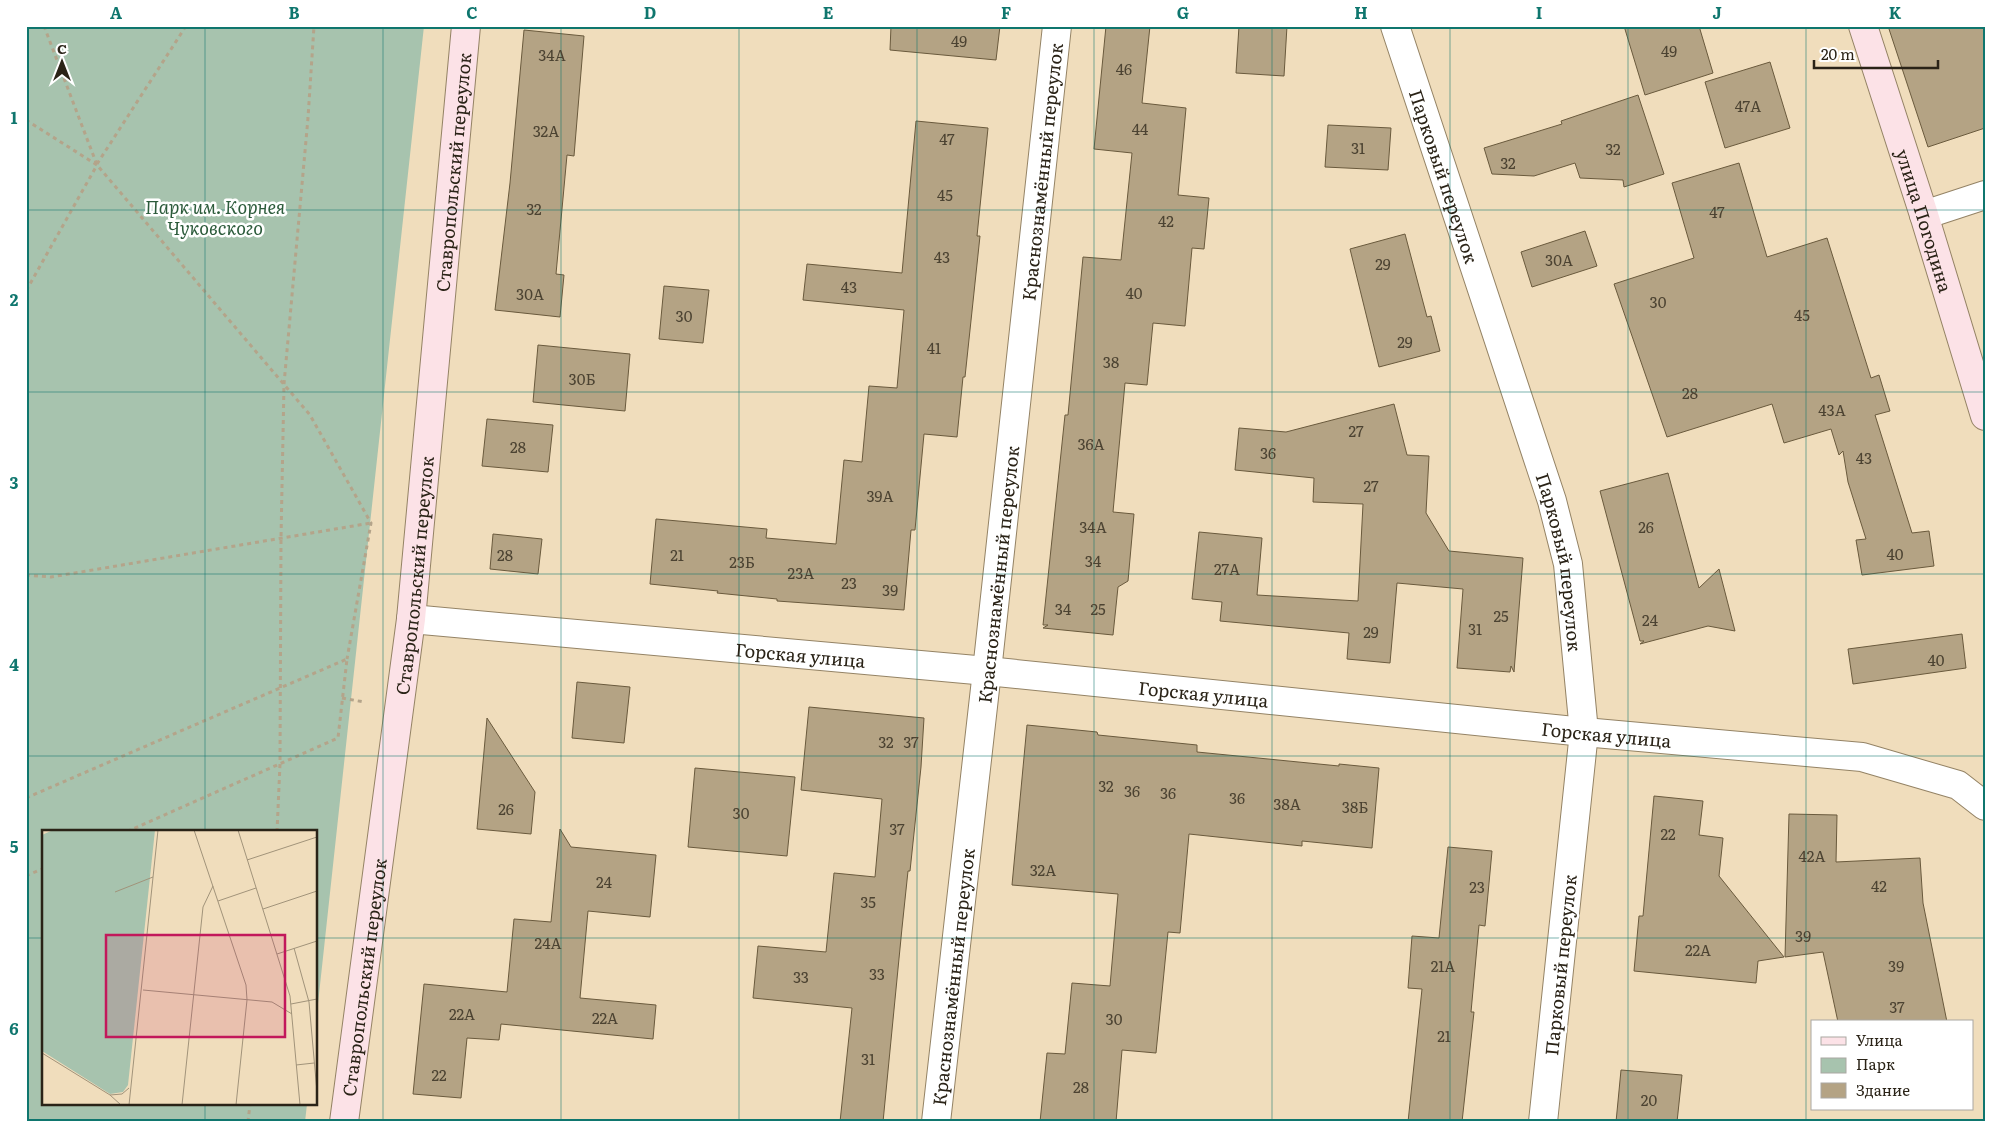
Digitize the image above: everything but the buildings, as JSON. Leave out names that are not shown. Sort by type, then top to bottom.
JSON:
[{"type":"street","name":"Ставропольский переулок","points":[[344,1122],[411,619],[466,26]]},
{"type":"street","name":"Краснознамённый переулок","points":[[936,1122],[1057,26]]},
{"type":"street","name":"Парковый переулок","points":[[1395,26],[1552,501],[1568,564],[1584,732],[1543,1122]]},
{"type":"street","name":"улица Погодина","points":[[1863,26],[1924,215],[1985,416]]},
{"type":"street","points":[[1924,215],[1985,195]]},
{"type":"street","name":"Горская улица","points":[[411,619],[987,671],[1584,732],[1862,758],[1958,785],[1985,806]]},
{"type":"path","points":[[44,26],[97,165]]},
{"type":"path","points":[[26,291],[97,165],[186,26]]},
{"type":"path","points":[[278,830],[284,384],[308,118],[314,26]]},
{"type":"path","points":[[26,120],[97,165],[284,384],[310,416],[370,523],[347,659],[338,738],[131,830]]},
{"type":"path","points":[[26,575],[51,577],[370,523]]},
{"type":"path","points":[[26,798],[347,659]]},
{"type":"path","points":[[26,876],[42,869]]},
{"type":"path","points":[[248,1122],[250,1106]]},
{"type":"green space","name":"Парк им. Корнея Чуковского","points":[[26,26],[424,26],[318,1004],[318,830],[42,830],[42,1106],[307,1106],[305,1122],[26,1122]]}]
